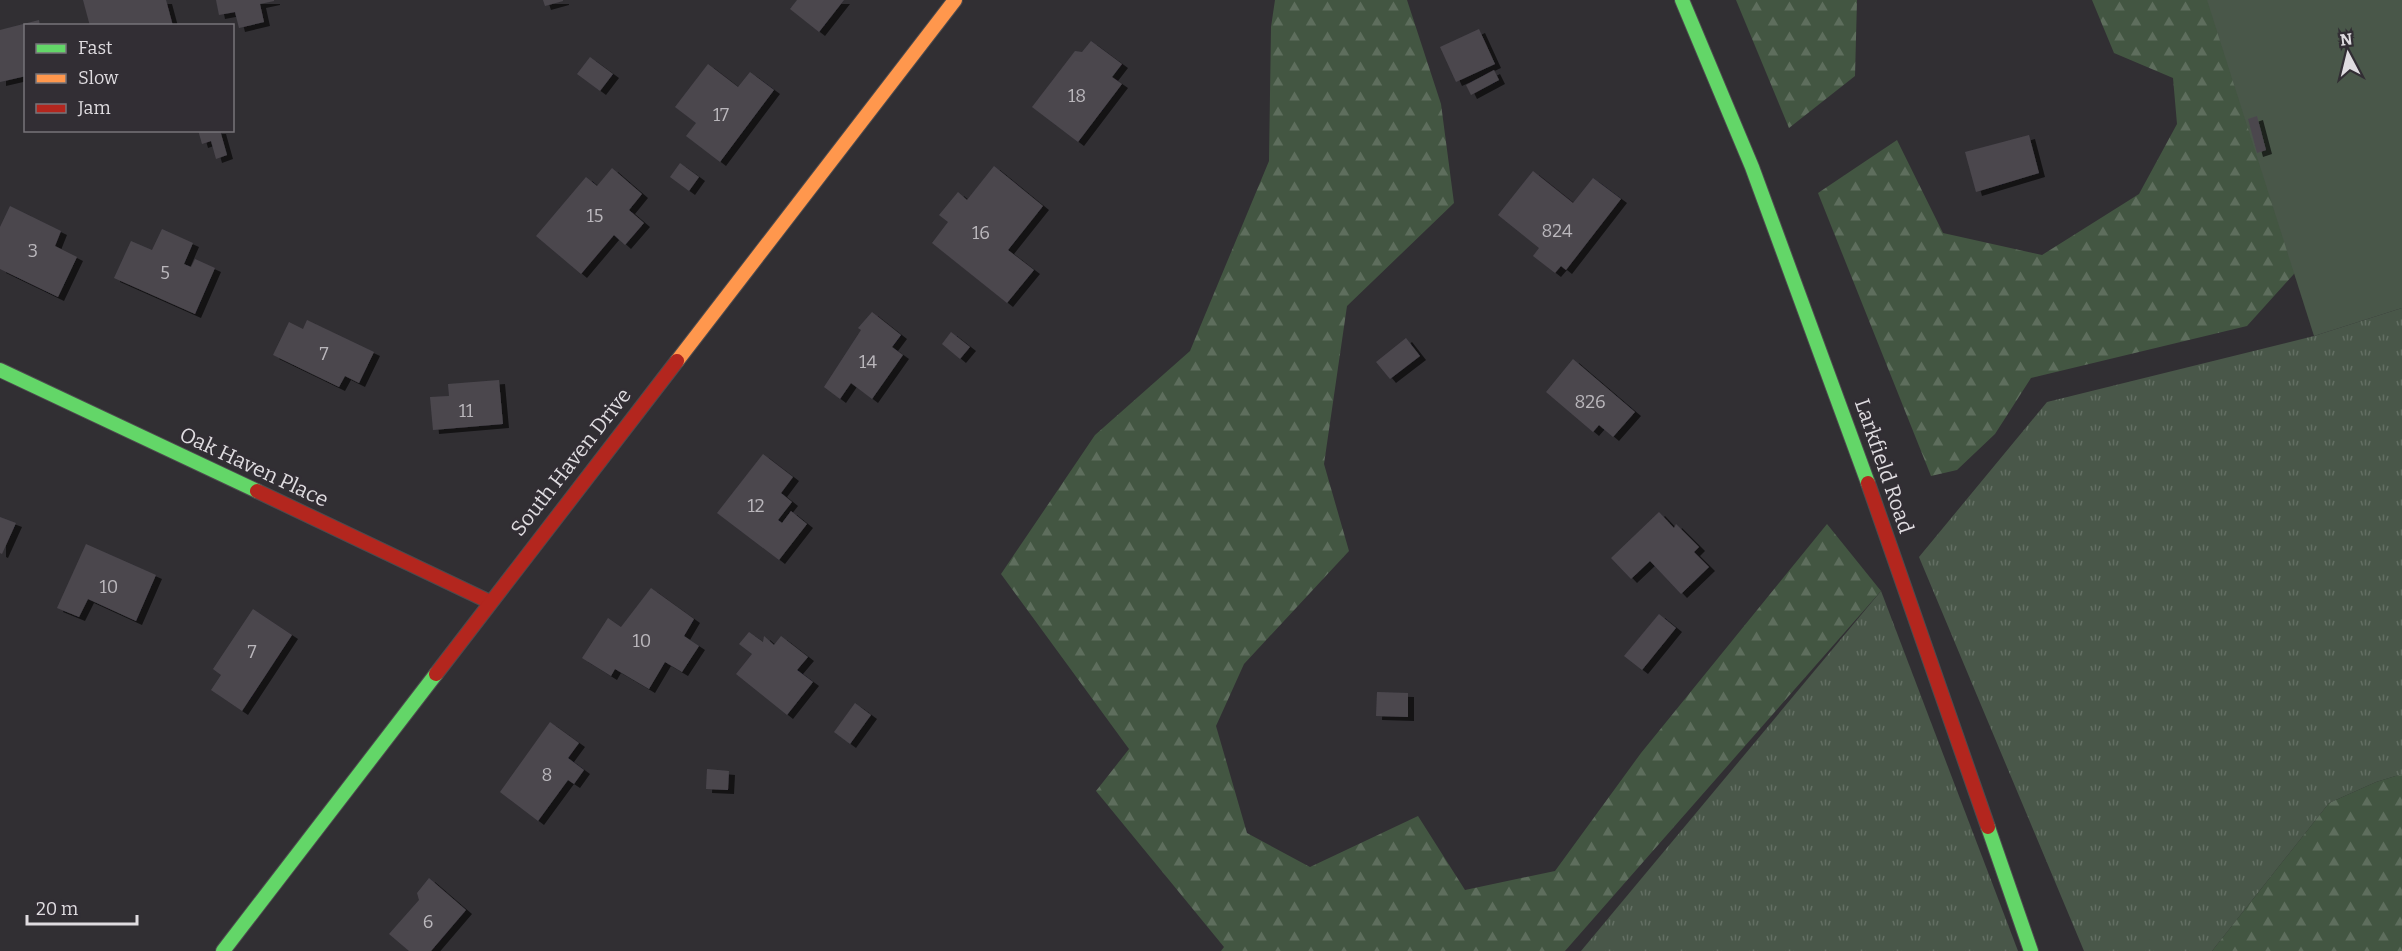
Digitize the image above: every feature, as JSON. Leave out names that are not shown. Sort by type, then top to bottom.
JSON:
[{"type":"street","name":"South Haven Drive","points":[[223,951],[955,0]]},
{"type":"street","name":"Larkfield Road","points":[[1682,0],[1752,167],[1824,358],[2031,951]]},
{"type":"street","name":"Oak Haven Place","points":[[0,370],[490,602]]},
{"type":"green space","points":[[1275,0],[1407,0],[1441,104],[1454,203],[1347,306],[1324,464],[1349,551],[1244,664],[1216,726],[1247,833],[1310,867],[1418,816],[1465,890],[1555,871],[1641,753],[1827,524],[1881,591],[1565,951],[1221,951],[1224,947],[1096,791],[1129,749],[1001,574],[1095,435],[1190,351],[1269,161],[1271,27]]},
{"type":"green space","points":[[1736,0],[1857,0],[1855,76],[1789,128]]},
{"type":"green space","points":[[2092,0],[2233,0],[2312,254],[2247,326],[2031,378],[1995,434],[1957,470],[1931,476],[1818,193],[1897,140],[1943,233],[2042,255],[2139,194],[2177,124],[2173,78],[2114,53]]},
{"type":"green space","points":[[2207,0],[2402,0],[2402,308],[2314,336]]},
{"type":"green space","points":[[2402,308],[2402,774],[2376,782],[2329,803],[2212,951],[2084,951],[1919,557],[2047,402],[2314,336]]},
{"type":"green space","points":[[1881,591],[2018,951],[1581,951]]},
{"type":"green space","points":[[2402,774],[2402,951],[2212,951],[2329,803],[2376,782]]},
{"type":"building","points":[[83,0],[166,0],[172,24],[89,24]]},
{"type":"building","points":[[216,0],[274,1],[260,4],[264,22],[239,28],[235,12],[219,15]]},
{"type":"building","points":[[543,0],[563,0],[563,1],[545,6]]},
{"type":"building","points":[[797,0],[844,0],[819,32],[790,9]]},
{"type":"building","points":[[39,20],[40,24],[24,24],[24,76],[0,82],[0,30]]},
{"type":"building","points":[[1479,29],[1495,64],[1456,82],[1440,47]]},
{"type":"building","points":[[1091,41],[1122,64],[1112,77],[1122,84],[1078,142],[1032,107],[1075,51],[1082,52]]},
{"type":"building","points":[[590,57],[613,74],[600,91],[577,74]]},
{"type":"building","points":[[708,64],[738,87],[750,72],[774,90],[720,162],[686,136],[696,123],[675,107]]},
{"type":"building","points":[[1494,70],[1499,80],[1471,95],[1466,85]]},
{"type":"building","points":[[2257,116],[2266,150],[2257,153],[2248,119]]},
{"type":"building","points":[[199,132],[221,132],[227,155],[216,159],[211,141],[202,144]]},
{"type":"building","points":[[2029,135],[2039,173],[1976,192],[1965,152]]},
{"type":"building","points":[[680,163],[699,177],[689,191],[670,177]]},
{"type":"building","points":[[994,166],[1043,206],[1008,250],[1034,270],[1007,303],[932,243],[948,222],[939,215],[958,192],[967,200]]},
{"type":"building","points":[[612,168],[642,194],[629,210],[644,223],[625,245],[614,235],[581,274],[536,236],[586,177],[597,186]]},
{"type":"building","points":[[1533,171],[1573,203],[1593,178],[1621,199],[1566,270],[1561,266],[1555,273],[1533,256],[1539,248],[1498,215]]},
{"type":"building","points":[[10,206],[61,231],[55,246],[77,257],[58,297],[0,269],[0,227]]},
{"type":"building","points":[[162,229],[193,243],[184,264],[191,267],[195,259],[215,268],[195,314],[114,278],[131,241],[152,250]]},
{"type":"building","points":[[872,312],[901,335],[892,347],[903,355],[872,399],[851,383],[840,399],[824,387],[861,330],[858,328]]},
{"type":"building","points":[[307,320],[374,352],[359,383],[345,376],[339,387],[273,355],[289,322],[303,329]]},
{"type":"building","points":[[951,332],[970,347],[960,359],[942,344]]},
{"type":"building","points":[[1406,338],[1420,356],[1390,379],[1376,362]]},
{"type":"building","points":[[1573,359],[1635,412],[1613,437],[1599,425],[1593,432],[1546,392]]},
{"type":"building","points":[[499,380],[503,424],[433,430],[430,397],[449,396],[448,384]]},
{"type":"building","points":[[763,454],[793,477],[781,493],[792,502],[778,520],[782,523],[791,511],[807,524],[779,560],[717,513]]},
{"type":"building","points":[[1659,512],[1674,528],[1676,524],[1699,547],[1694,552],[1709,567],[1681,594],[1650,561],[1631,579],[1611,558]]},
{"type":"building","points":[[0,517],[16,523],[2,554],[0,553]]},
{"type":"building","points":[[86,544],[156,575],[136,621],[88,599],[79,617],[57,608]]},
{"type":"building","points":[[651,588],[694,619],[684,636],[699,646],[682,672],[665,662],[649,689],[615,669],[611,676],[582,658],[608,618],[621,627]]},
{"type":"building","points":[[253,609],[292,635],[242,711],[211,690],[221,675],[213,669]]},
{"type":"building","points":[[1659,614],[1676,628],[1642,670],[1624,656]]},
{"type":"building","points":[[749,632],[763,642],[764,636],[774,645],[781,636],[808,657],[797,670],[813,682],[787,715],[736,674],[752,654],[739,644]]},
{"type":"building","points":[[1377,692],[1408,693],[1408,717],[1376,716]]},
{"type":"building","points":[[855,703],[871,715],[850,744],[834,732]]},
{"type":"building","points":[[550,722],[579,743],[568,758],[584,770],[574,784],[568,780],[538,821],[500,792]]},
{"type":"building","points":[[707,769],[729,771],[728,790],[706,789]]},
{"type":"building","points":[[429,878],[466,910],[431,951],[409,951],[389,934],[419,900],[417,893]]},
{"type":"traffic: fast","points":[[1682,0],[1752,167],[1868,483]]},
{"type":"traffic: fast","points":[[0,370],[257,491]]},
{"type":"traffic: fast","points":[[223,951],[436,674]]},
{"type":"traffic: fast","points":[[1988,827],[2031,951]]},
{"type":"traffic: slow","points":[[677,361],[955,0]]},
{"type":"traffic: jam","points":[[436,674],[677,361]]},
{"type":"traffic: jam","points":[[1868,483],[1988,827]]},
{"type":"traffic: jam","points":[[257,491],[490,602]]}]
